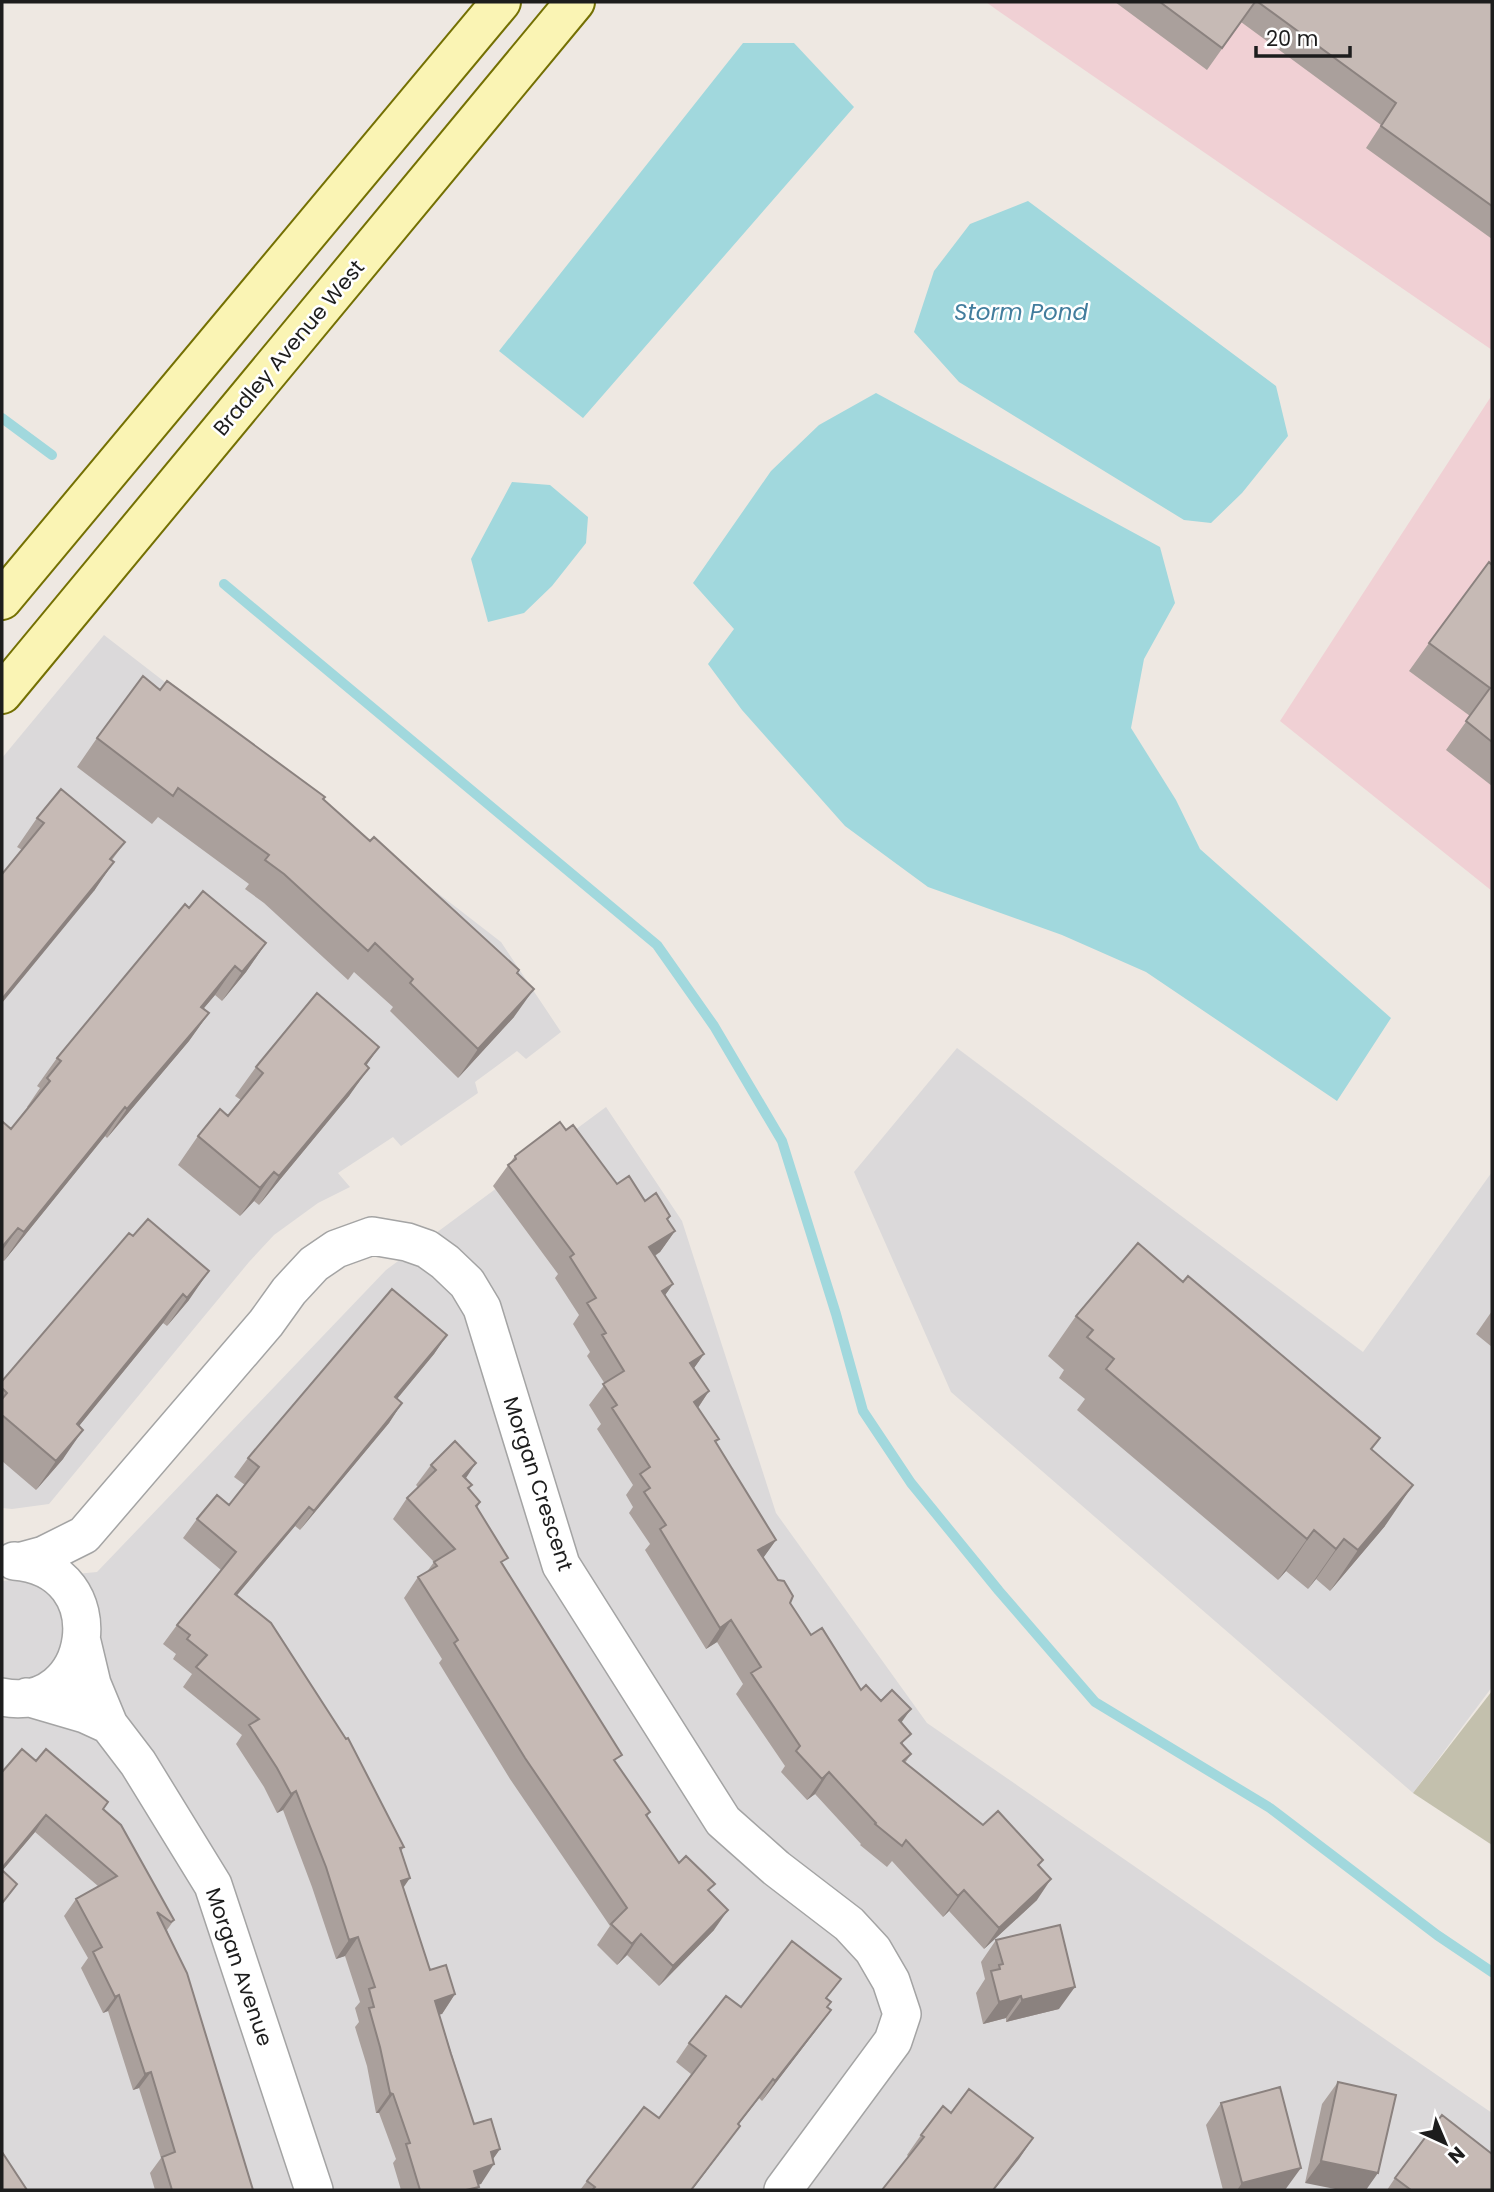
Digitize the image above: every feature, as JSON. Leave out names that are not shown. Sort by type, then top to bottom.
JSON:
[{"type":"main road","points":[[2,600],[501,2]]},
{"type":"main road","name":"Bradley Avenue West","points":[[2,694],[575,2]]},
{"type":"street","name":"Morgan Crescent","points":[[12,1562],[44,1555],[84,1535],[266,1323],[313,1264],[336,1249],[372,1236],[407,1242],[427,1249],[445,1262],[467,1283],[482,1308],[561,1565],[723,1821],[776,1868],[849,1924],[873,1950],[891,1981],[902,2014],[893,2041],[783,2190]]},
{"type":"street","points":[[78,1604],[79,1558],[84,1535]]},
{"type":"street","points":[[12,1562],[30,1562],[63,1579],[78,1604]]},
{"type":"street","name":"Morgan Avenue","points":[[78,1604],[83,1620],[82,1642],[92,1684],[109,1725],[138,1763],[213,1885],[314,2190]]},
{"type":"street","points":[[10,1698],[47,1691],[63,1678],[76,1662],[82,1642]]},
{"type":"street","points":[[10,1698],[85,1714],[109,1725]]},
{"type":"shaded area","points":[[986,2],[1492,2],[1492,350],[997,10]]},
{"type":"shaded area","points":[[1492,395],[1492,891],[1280,721]]},
{"type":"shaded area","points":[[104,635],[501,942],[561,1032],[526,1059],[517,1051],[475,1082],[478,1093],[401,1146],[393,1137],[338,1173],[350,1187],[318,1203],[274,1235],[49,1504],[2,1508],[2,758]]},
{"type":"shaded area","points":[[957,1048],[1363,1352],[1492,1172],[1492,1687],[1413,1793],[951,1392],[854,1172]]},
{"type":"shaded area","points":[[606,1107],[682,1221],[776,1513],[927,1723],[1492,2113],[1492,2190],[2,2190],[2,1581],[97,1572],[386,1270]]},
{"type":"shaded area","points":[[1492,1691],[1492,1845],[1413,1793]]},
{"type":"water","points":[[743,43],[794,43],[854,107],[583,418],[499,351]]},
{"type":"water","name":"Storm Pond","points":[[1028,201],[1276,386],[1288,436],[1242,493],[1211,523],[1184,520],[959,382],[914,332],[934,271],[970,224]]},
{"type":"water","points":[[876,393],[1160,547],[1175,603],[1144,659],[1131,728],[1176,800],[1200,849],[1391,1018],[1337,1101],[1146,972],[1062,935],[928,887],[845,826],[742,710],[708,664],[734,629],[693,583],[771,471],[819,425]]},
{"type":"water","points":[[512,482],[550,485],[588,517],[586,543],[552,586],[524,613],[488,622],[471,559]]},
{"type":"building","points":[[1160,2],[1255,2],[1222,48]]},
{"type":"building","points":[[1258,2],[1492,2],[1492,206],[1381,126],[1396,103]]},
{"type":"building","points":[[1489,562],[1492,565],[1492,742],[1466,721],[1490,688],[1429,643]]},
{"type":"building","points":[[143,676],[160,690],[167,681],[325,797],[323,799],[370,841],[374,837],[519,970],[517,973],[534,989],[478,1049],[410,983],[413,979],[375,943],[368,951],[265,860],[269,855],[178,788],[173,796],[97,738]]},
{"type":"building","points":[[61,789],[125,842],[110,859],[114,862],[2,999],[2,874],[44,823],[37,818]]},
{"type":"building","points":[[203,891],[266,943],[242,972],[235,966],[201,1007],[209,1013],[127,1109],[125,1107],[24,1232],[18,1228],[2,1247],[3,1122],[11,1129],[50,1081],[47,1078],[61,1061],[57,1058],[185,904],[189,908]]},
{"type":"building","points":[[317,993],[379,1047],[365,1064],[369,1068],[279,1176],[274,1172],[260,1188],[198,1136],[220,1109],[228,1116],[263,1073],[256,1067]]},
{"type":"building","points":[[560,1122],[566,1130],[573,1125],[617,1184],[629,1176],[645,1201],[656,1193],[670,1216],[667,1219],[675,1231],[649,1247],[673,1284],[662,1291],[704,1354],[690,1363],[709,1391],[694,1402],[719,1439],[715,1441],[776,1540],[758,1550],[778,1580],[784,1581],[793,1596],[790,1603],[811,1635],[822,1628],[861,1690],[866,1685],[881,1701],[892,1690],[911,1709],[899,1720],[911,1734],[901,1743],[911,1754],[903,1761],[983,1825],[998,1811],[1043,1860],[1038,1865],[1051,1879],[999,1928],[964,1890],[958,1896],[906,1840],[902,1846],[875,1824],[829,1772],[822,1779],[796,1751],[800,1746],[751,1673],[761,1667],[731,1620],[720,1628],[660,1529],[666,1525],[644,1492],[650,1488],[640,1474],[650,1467],[612,1408],[617,1405],[603,1384],[624,1371],[602,1335],[606,1333],[587,1303],[596,1298],[570,1257],[574,1254],[508,1165],[516,1159],[515,1156]]},
{"type":"building","points":[[148,1219],[209,1271],[187,1298],[183,1294],[77,1424],[83,1430],[56,1461],[2,1415],[2,1399],[7,1393],[2,1388],[2,1381],[129,1233],[133,1236]]},
{"type":"building","points":[[1138,1243],[1183,1282],[1188,1276],[1380,1438],[1371,1449],[1413,1485],[1358,1550],[1344,1539],[1336,1549],[1314,1530],[1307,1539],[1106,1369],[1114,1359],[1087,1337],[1093,1330],[1076,1316]]},
{"type":"building","points":[[392,1289],[447,1335],[395,1397],[402,1403],[314,1511],[309,1507],[235,1594],[271,1623],[346,1739],[348,1738],[404,1847],[400,1848],[410,1878],[401,1881],[430,1970],[446,1965],[455,1994],[435,2001],[451,2054],[474,2124],[491,2119],[500,2149],[491,2152],[494,2164],[474,2171],[479,2187],[466,2190],[420,2190],[406,2144],[410,2143],[393,2094],[390,2093],[369,2008],[374,2007],[369,1989],[375,1987],[358,1937],[349,1940],[326,1867],[296,1791],[291,1794],[249,1725],[259,1719],[196,1667],[207,1655],[187,1639],[190,1635],[177,1625],[236,1552],[197,1519],[217,1495],[229,1505],[259,1467],[248,1458]]},
{"type":"building","points":[[455,1441],[476,1463],[463,1476],[472,1485],[468,1488],[480,1502],[476,1506],[508,1558],[501,1562],[622,1755],[614,1760],[650,1812],[646,1815],[679,1863],[686,1856],[715,1884],[708,1890],[728,1910],[673,1966],[641,1934],[632,1944],[611,1924],[627,1908],[525,1758],[454,1643],[458,1640],[418,1577],[437,1566],[434,1562],[455,1549],[407,1498],[436,1470],[431,1465]]},
{"type":"building","points":[[22,1749],[36,1761],[46,1749],[108,1802],[103,1809],[121,1825],[174,1920],[171,1922],[157,1912],[187,1973],[253,2190],[172,2190],[162,2157],[175,2152],[151,2072],[145,2074],[119,1995],[115,1997],[93,1952],[102,1947],[76,1899],[117,1876],[46,1815],[2,1868],[2,1772]]},
{"type":"building","points":[[2,1870],[17,1884],[2,1903]]},
{"type":"building","points":[[1060,1925],[1075,1987],[1022,2000],[1021,1996],[999,2002],[991,1971],[1000,1969],[999,1965],[1003,1964],[996,1940]]},
{"type":"building","points":[[792,1941],[841,1979],[826,1998],[831,2002],[827,2007],[831,2010],[738,2124],[740,2126],[691,2190],[592,2190],[595,2187],[587,2181],[644,2107],[659,2118],[706,2056],[689,2043],[726,1996],[741,2007]]},
{"type":"building","points":[[1338,2082],[1396,2095],[1378,2173],[1321,2161]]},
{"type":"building","points":[[1280,2087],[1301,2168],[1242,2183],[1221,2103]]},
{"type":"building","points":[[969,2089],[1033,2138],[993,2190],[882,2190],[924,2137],[921,2135],[943,2106],[951,2113]]},
{"type":"building","points":[[1442,2115],[1492,2154],[1492,2190],[1411,2190],[1395,2178]]},
{"type":"building","points":[[2,2152],[27,2190],[2,2190]]},
{"type":"waterway","points":[[2,418],[52,455]]},
{"type":"waterway","points":[[224,584],[657,945],[714,1026],[782,1141],[863,1411],[911,1483],[1095,1702],[1270,1808],[1437,1935],[1492,1972]]}]
